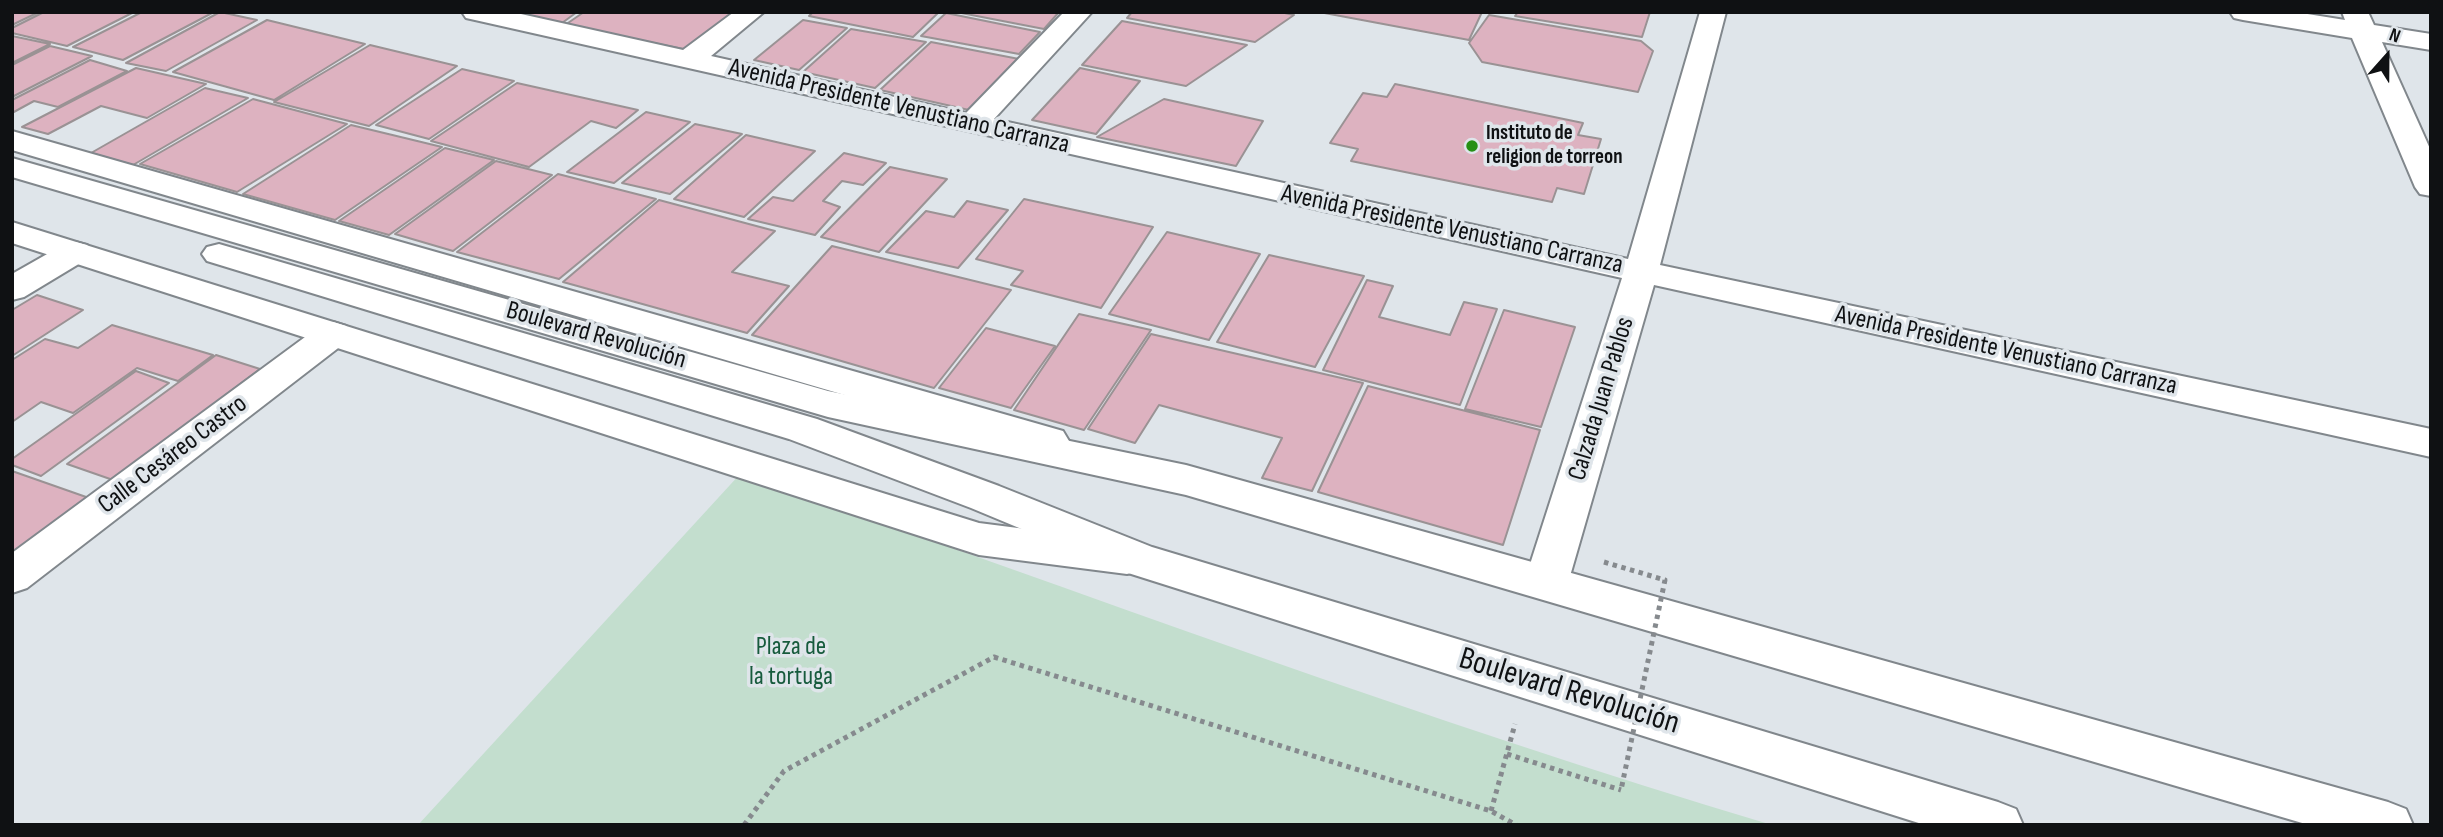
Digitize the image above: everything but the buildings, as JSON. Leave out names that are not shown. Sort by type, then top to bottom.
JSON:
[{"type":"main road","name":"Avenida Presidente Venustiano Carranza","points":[[475,12],[1641,272],[2431,443]]},
{"type":"main road","points":[[688,60],[751,12]]},
{"type":"main road","points":[[972,124],[1079,12]]},
{"type":"main road","name":"Calzada Juan Pablos","points":[[1546,583],[1641,272],[1713,12]]},
{"type":"main road","points":[[2243,12],[2359,22],[2431,42]]},
{"type":"main road","points":[[2359,22],[2431,187]]},
{"type":"main road","points":[[12,140],[2388,825]]},
{"type":"main road","name":"Boulevard Revolución","points":[[12,167],[815,416],[985,497],[1140,560],[1998,825]]},
{"type":"main road","name":"Boulevard Revolución","points":[[12,193],[815,416],[1185,480]]},
{"type":"main road","name":"Boulevard Revolución","points":[[12,232],[979,540],[1140,560]]},
{"type":"main road","points":[[12,289],[75,252]]},
{"type":"main road","name":"Calle Cesáreo Castro","points":[[12,576],[333,334]]},
{"type":"path","points":[[1507,754],[1621,790],[1665,580],[1604,562]]},
{"type":"path","points":[[744,825],[784,771],[993,657],[1492,811],[1516,825]]},
{"type":"path","points":[[1492,811],[1528,680]]},
{"type":"green space","name":"Plaza de la tortuga","points":[[741,473],[1383,700],[1772,825],[418,825]]},
{"type":"place","name":"Instituto de religion de torreon","points":[[1472,146]]}]
